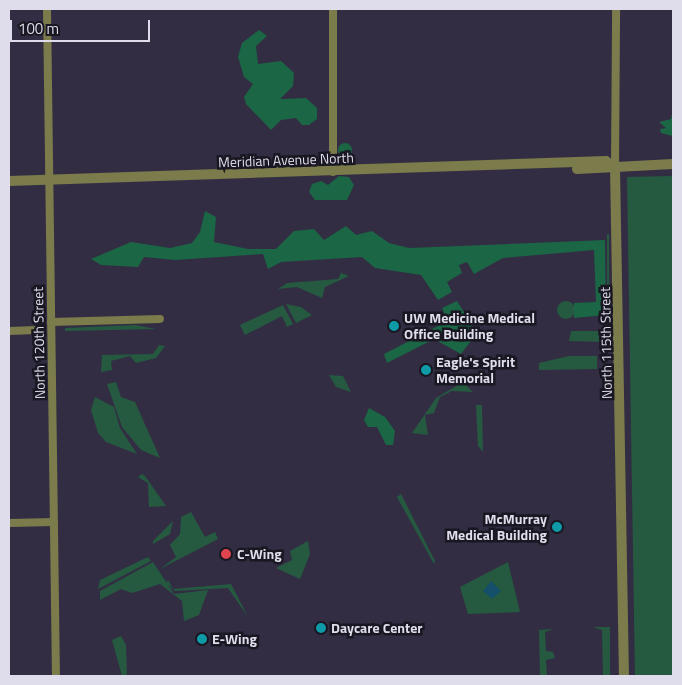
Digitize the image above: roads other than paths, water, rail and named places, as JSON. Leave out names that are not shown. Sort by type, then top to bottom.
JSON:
[{"type":"street","name":"North 120th Street","points":[[47,9],[56,676]]},
{"type":"street","points":[[332,9],[334,172]]},
{"type":"street","name":"North 115th Street","points":[[616,9],[614,166],[624,676]]},
{"type":"street","name":"Meridian Avenue North","points":[[9,181],[564,166],[606,161],[614,166],[673,164]]},
{"type":"street","points":[[51,322],[160,319]]},
{"type":"street","points":[[9,331],[36,330]]},
{"type":"street","points":[[9,523],[54,522]]},
{"type":"water","points":[[491,581],[501,591],[492,599],[483,591]]},
{"type":"place","name":"UW Medicine Medical Office Building","points":[[394,326]]},
{"type":"place","name":"Eagle's Spirit Memorial","points":[[426,370]]},
{"type":"place","name":"McMurray Medical Building","points":[[557,527]]},
{"type":"place","name":"C-Wing","points":[[226,554]]},
{"type":"place","name":"Daycare Center","points":[[321,628]]},
{"type":"place","name":"E-Wing","points":[[202,639]]}]
